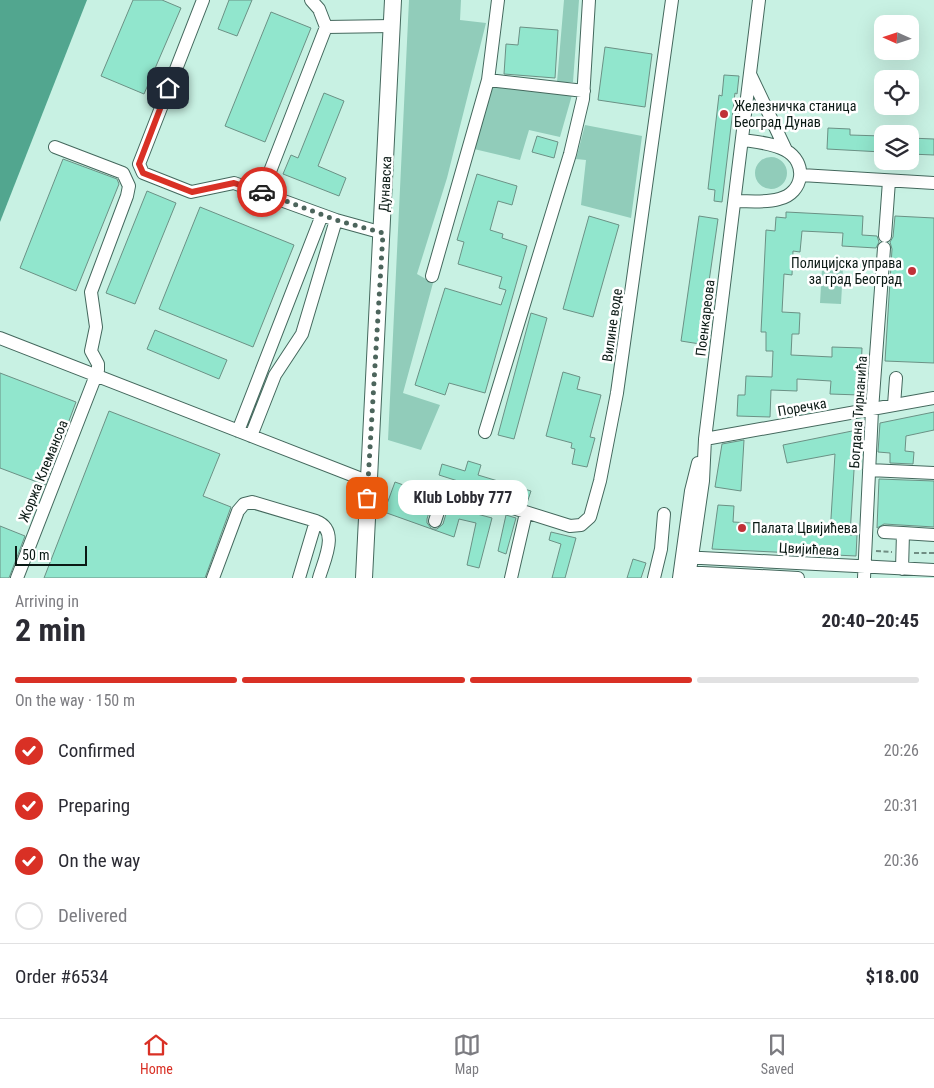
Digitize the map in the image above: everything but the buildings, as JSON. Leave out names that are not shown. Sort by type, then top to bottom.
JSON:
[{"type":"main road","name":"Дунавска","points":[[364,578],[367,481],[383,233],[393,0]]},
{"type":"street","points":[[203,0],[141,159],[140,169],[147,176],[192,192],[234,183],[336,220],[383,233]]},
{"type":"street","points":[[262,192],[326,27],[319,9],[312,0]]},
{"type":"street","points":[[432,276],[488,80],[498,0]]},
{"type":"street","points":[[484,432],[525,307],[570,154],[584,91],[589,0]]},
{"type":"street","name":"Вилине воде","points":[[526,513],[570,526],[581,525],[586,522],[600,481],[617,393],[672,0]]},
{"type":"street","name":"Поенкареова","points":[[684,575],[691,491],[704,439],[736,201],[759,0]]},
{"type":"street","points":[[326,27],[392,26]]},
{"type":"street","points":[[736,201],[759,202],[785,197],[797,188],[800,175],[796,160],[786,150],[750,74]]},
{"type":"street","points":[[488,80],[584,91]]},
{"type":"street","points":[[743,140],[768,144],[786,150]]},
{"type":"street","points":[[55,148],[122,173],[129,186],[128,196],[91,292],[96,327],[91,351],[98,364],[97,376]]},
{"type":"street","points":[[800,175],[934,183]]},
{"type":"street","name":"Богдана Тирнанића","points":[[864,572],[872,407],[889,181]]},
{"type":"street","points":[[238,431],[322,215]]},
{"type":"street","points":[[251,436],[275,375],[302,334],[336,220]]},
{"type":"street","points":[[0,338],[367,481]]},
{"type":"street","name":"Жоржа Клемансоа","points":[[17,578],[97,376]]},
{"type":"street","points":[[894,405],[896,378]]},
{"type":"street","name":"Поречка","points":[[704,439],[872,407],[934,398]]},
{"type":"street","points":[[869,470],[934,473]]},
{"type":"street","points":[[435,521],[443,486],[526,513],[511,578]]},
{"type":"street","points":[[213,578],[238,511],[244,504],[252,502],[316,521],[326,527],[330,538],[319,578]]},
{"type":"street","points":[[654,578],[662,549],[664,514]]},
{"type":"street","points":[[299,578],[316,521]]},
{"type":"street","points":[[884,532],[934,535]]},
{"type":"street","points":[[902,569],[903,533]]},
{"type":"street","name":"Цвијићева","points":[[687,557],[864,572],[902,569],[934,570]]},
{"type":"street","points":[[684,575],[798,578]]},
{"type":"shaded area","points":[[0,0],[87,0],[0,222]]},
{"type":"shaded area","points":[[409,0],[461,0],[460,20],[486,23],[447,178],[417,274],[433,283],[403,393],[440,405],[421,450],[388,440]]},
{"type":"shaded area","points":[[564,0],[579,0],[573,82],[557,82]]},
{"type":"shaded area","points":[[491,87],[572,95],[560,137],[529,130],[520,160],[474,149]]},
{"type":"shaded area","points":[[585,125],[642,136],[631,218],[581,205],[586,160],[576,159]]},
{"type":"shaded area","points":[[771,157],[777,158],[782,162],[786,167],[786,179],[782,184],[777,188],[771,189],[765,188],[760,184],[756,179],[755,173],[756,167],[760,162],[765,158]]},
{"type":"shaded area","points":[[822,268],[843,268],[841,304],[820,303]]},
{"type":"way so far","points":[[262,192],[336,220],[383,233],[367,498]]},
{"type":"place","name":"Железничка станица Београд Дунав","points":[[724,114]]},
{"type":"place","name":"Полицијска управа за град Београд","points":[[912,271]]},
{"type":"place","name":"Klub Lobby 777","points":[[367,498]]},
{"type":"place","name":"Палата Цвијићева","points":[[742,528]]},
{"type":"route","points":[[168,88],[139,164],[143,173],[192,192],[200,192],[224,184],[234,183],[262,192]]}]
